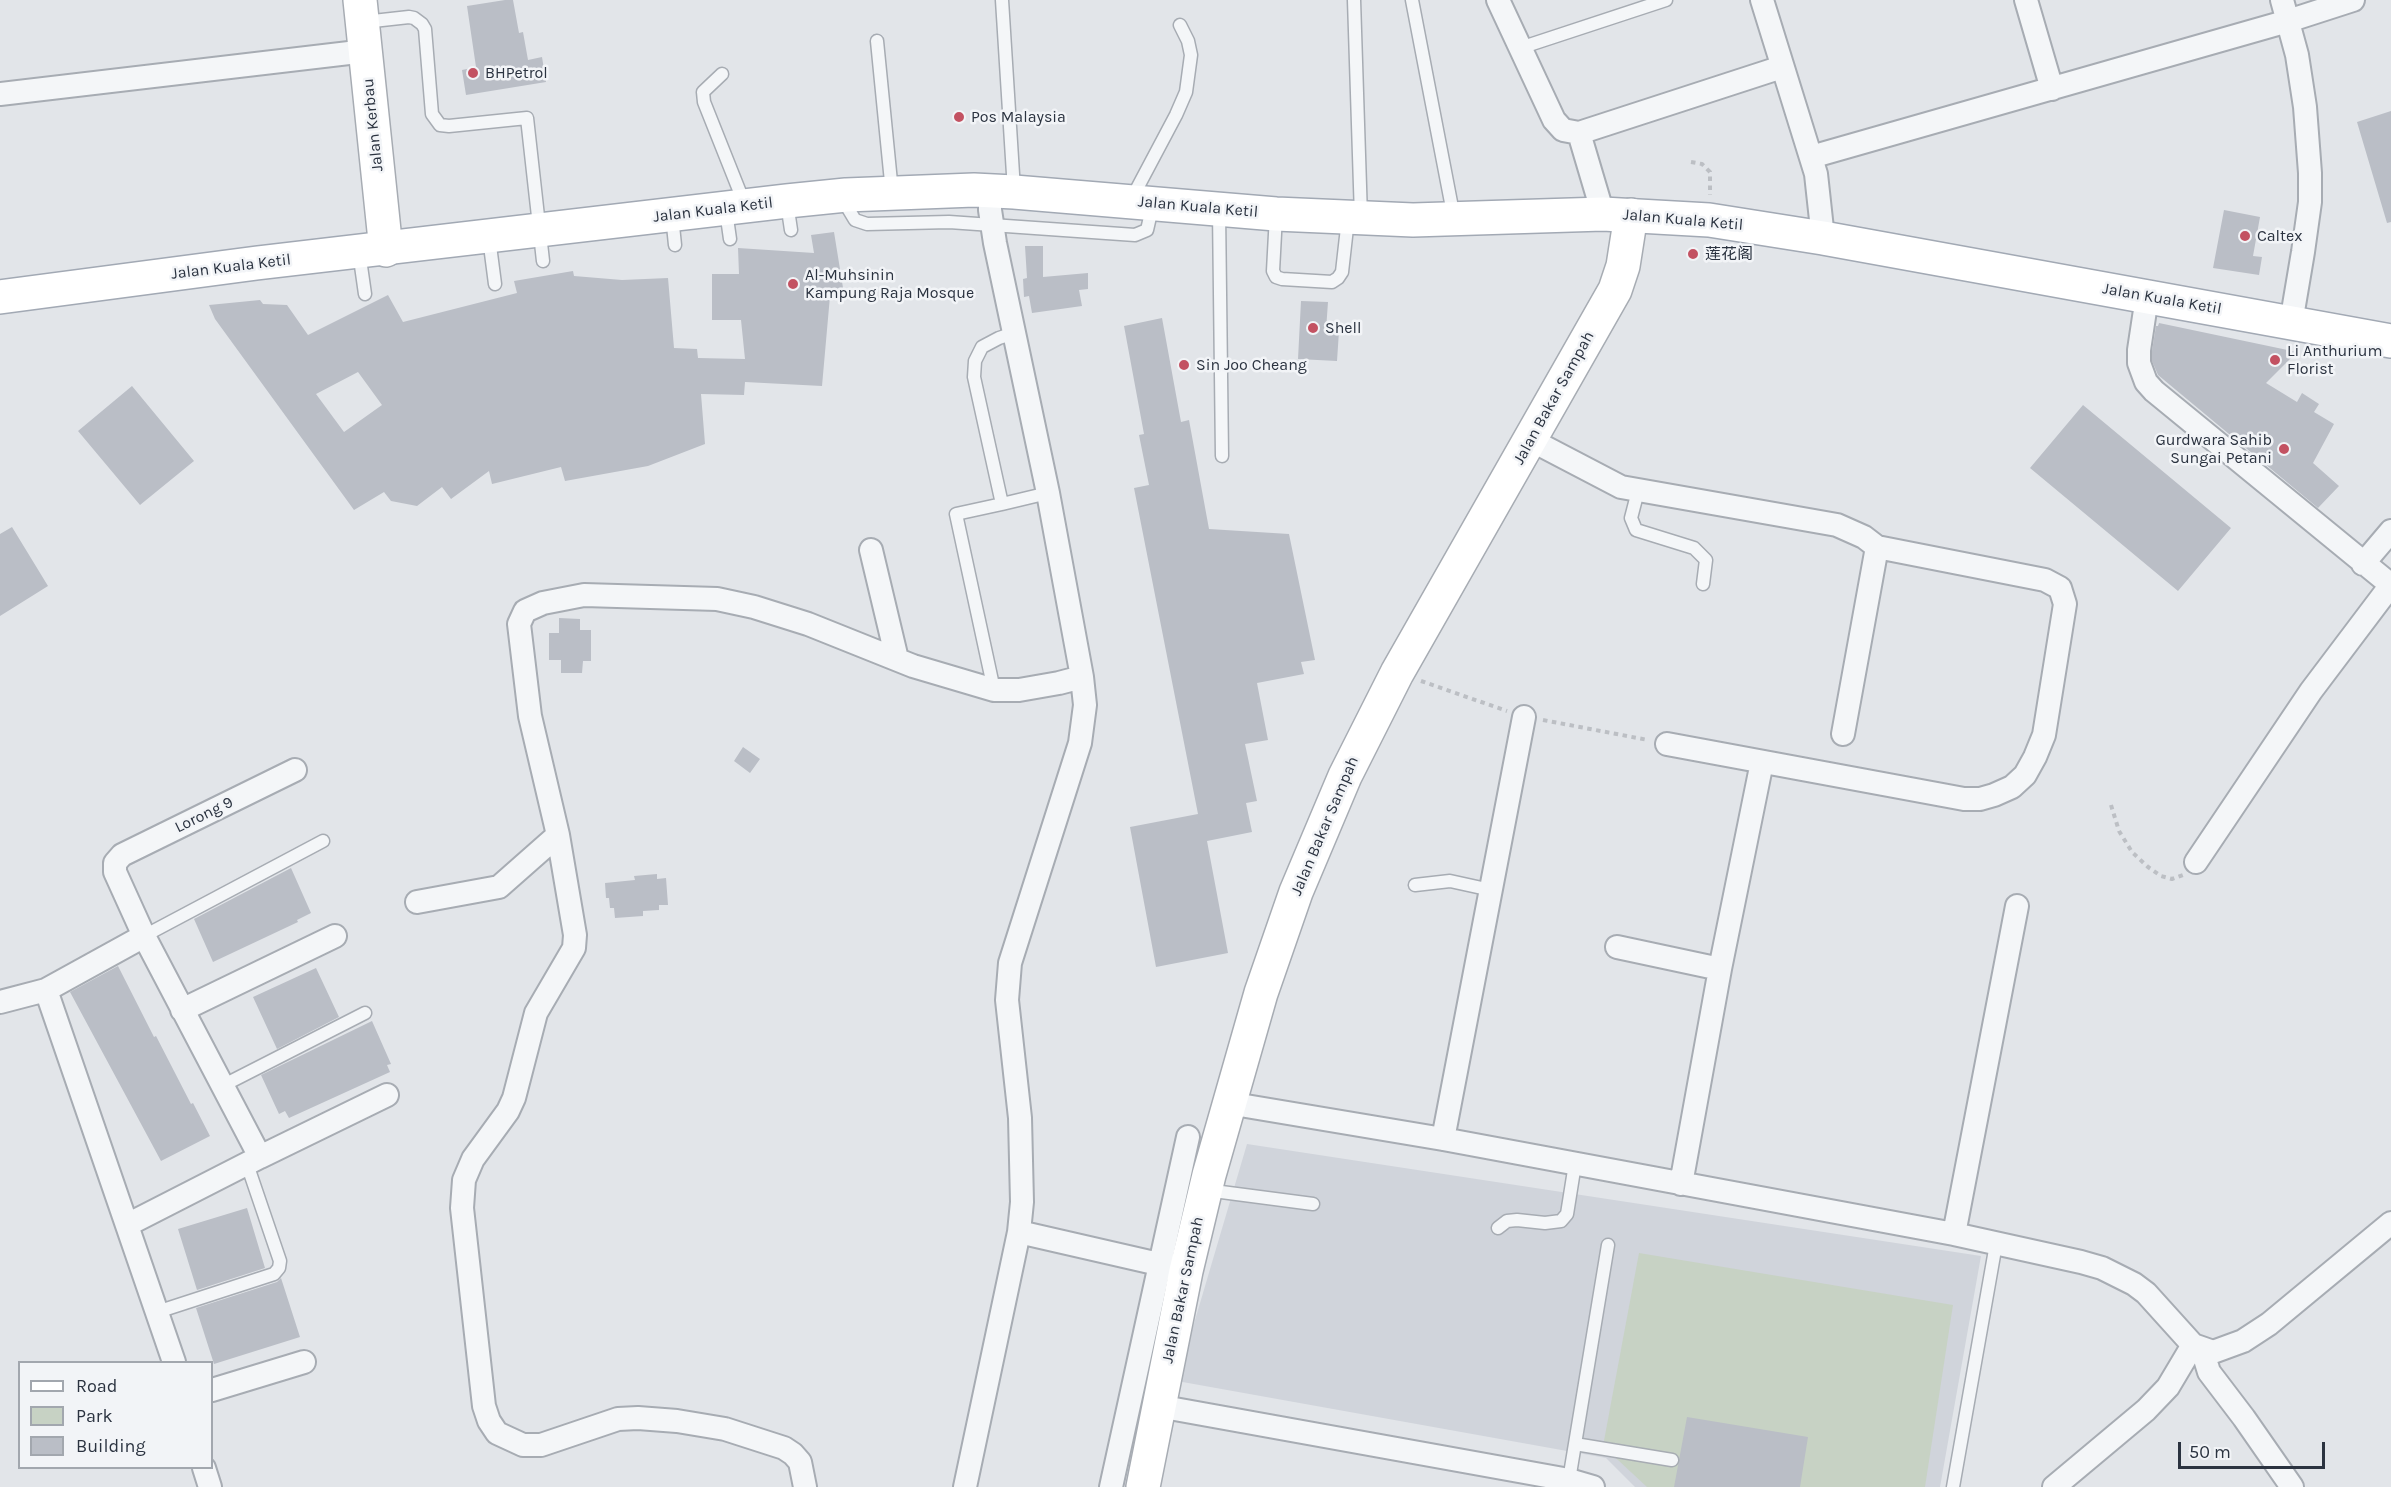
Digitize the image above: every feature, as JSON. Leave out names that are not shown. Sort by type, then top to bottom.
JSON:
[{"type":"main road","name":"Jalan Kerbau","points":[[363,24],[372,251]]},
{"type":"main road","name":"Jalan Kuala Ketil","points":[[0,297],[489,237],[541,246],[674,230],[733,218],[789,216],[846,195],[892,193],[948,206],[1002,191],[1276,214],[1354,218],[1454,219],[1617,214],[1709,220],[1823,238],[2391,341]]},
{"type":"main road","name":"Jalan Bakar Sampah","points":[[1143,1487],[1158,1406],[1173,1268],[1205,1190],[1228,1102],[1261,993],[1296,892],[1345,776],[1397,673],[1615,290],[1623,266],[1617,214]]},
{"type":"street","points":[[1498,0],[1554,120],[1563,130],[1579,133],[1782,67]]},
{"type":"street","points":[[1762,0],[1811,158],[1820,203],[1823,238]]},
{"type":"street","points":[[2026,0],[2052,89]]},
{"type":"street","points":[[1811,158],[2052,89],[2285,10],[2353,0]]},
{"type":"street","points":[[2285,10],[2297,55],[2305,107],[2310,173],[2310,202],[2305,242],[2291,323]]},
{"type":"street","points":[[0,94],[363,24]]},
{"type":"street","points":[[1579,133],[1617,214]]},
{"type":"street","points":[[965,1487],[1019,1232],[1022,1168],[1020,1118],[1007,1000],[1010,963],[1080,743],[1085,705],[1082,677],[1048,494],[992,224],[1002,191]]},
{"type":"street","points":[[2147,297],[2139,350],[2139,363],[2146,382],[2162,399],[2391,585],[2310,691],[2196,862]]},
{"type":"street","points":[[1531,440],[1622,487],[1837,525],[1864,537],[1877,547],[2045,580],[2060,588],[2065,604],[2054,684],[2044,735],[2025,775],[2012,786],[1994,795],[1980,799],[1964,798],[1667,744]]},
{"type":"street","points":[[2363,564],[2391,531]]},
{"type":"street","points":[[1843,734],[1877,547]]},
{"type":"street","points":[[871,550],[897,659]]},
{"type":"street","points":[[805,1487],[800,1462],[793,1454],[784,1448],[725,1430],[677,1421],[618,1419],[541,1445],[523,1445],[497,1433],[489,1421],[484,1406],[462,1208],[464,1180],[473,1159],[508,1111],[514,1098],[536,1013],[574,948],[575,934],[558,835],[530,716],[519,624],[525,611],[543,603],[584,595],[717,600],[754,607],[787,617],[914,666],[994,690],[1019,690],[1082,677]]},
{"type":"street","points":[[1443,1139],[1524,717]]},
{"type":"street","points":[[1681,1184],[1720,969],[1762,762]]},
{"type":"street","name":"Lorong 9","points":[[144,936],[115,872],[115,863],[122,855],[295,770]]},
{"type":"street","points":[[417,902],[499,887],[558,835]]},
{"type":"street","points":[[1954,1234],[2017,906]]},
{"type":"street","points":[[0,1002],[46,990],[144,936],[222,1086],[253,1161]]},
{"type":"street","points":[[182,1010],[335,936]]},
{"type":"street","points":[[1617,947],[1720,969]]},
{"type":"street","points":[[46,990],[174,1361]]},
{"type":"street","points":[[127,1225],[387,1095]]},
{"type":"street","points":[[1228,1102],[1443,1139],[1954,1234],[2081,1262],[2121,1276],[2146,1293],[2198,1347],[2209,1372],[2292,1487]]},
{"type":"street","points":[[1111,1487],[1173,1268],[1188,1137]]},
{"type":"street","points":[[2198,1347],[2213,1352],[2227,1348],[2269,1324],[2391,1223]]},
{"type":"street","points":[[1019,1232],[1173,1268]]},
{"type":"street","points":[[2054,1487],[2146,1410],[2168,1387],[2198,1347]]},
{"type":"street","points":[[213,1390],[304,1362]]},
{"type":"street","points":[[1158,1406],[1569,1480],[1593,1487]]},
{"type":"street","points":[[205,1469],[210,1487]]},
{"type":"lane","points":[[1002,0],[1002,191]]},
{"type":"lane","points":[[1276,214],[1274,271],[1276,277],[1332,282],[1338,278],[1342,272],[1354,218],[1354,0]]},
{"type":"lane","points":[[1412,0],[1454,219]]},
{"type":"lane","points":[[1520,48],[1666,0]]},
{"type":"lane","points":[[363,24],[409,17],[422,24],[432,114],[440,125],[527,118],[541,246]]},
{"type":"lane","points":[[846,195],[849,210],[855,220],[867,224],[948,206],[992,224],[1135,235],[1147,230],[1141,203],[1186,92],[1191,55],[1188,41],[1180,25]]},
{"type":"lane","points":[[877,41],[892,193]]},
{"type":"lane","points":[[722,74],[703,92],[733,218]]},
{"type":"lane","points":[[1219,209],[1222,456]]},
{"type":"lane","points":[[489,237],[495,284]]},
{"type":"lane","points":[[365,294],[372,251]]},
{"type":"lane","points":[[1002,504],[974,377],[975,361],[982,347],[1014,333]]},
{"type":"lane","points":[[1638,491],[1631,518],[1636,530],[1694,548],[1706,560],[1703,584]]},
{"type":"lane","points":[[994,690],[956,514],[1048,494]]},
{"type":"lane","points":[[144,936],[323,841]]},
{"type":"lane","points":[[1415,885],[1450,881],[1491,890]]},
{"type":"lane","points":[[222,1086],[365,1013]]},
{"type":"lane","points":[[157,1312],[274,1274],[279,1268],[280,1261],[253,1161]]},
{"type":"lane","points":[[1498,1228],[1507,1221],[1545,1223],[1561,1221],[1567,1214],[1575,1164]]},
{"type":"lane","points":[[1205,1190],[1313,1204]]},
{"type":"lane","points":[[1953,1487],[1996,1244]]},
{"type":"lane","points":[[1569,1480],[1608,1245]]},
{"type":"lane","points":[[1575,1443],[1672,1460]]},
{"type":"path","points":[[1691,162],[1702,164],[1710,172],[1709,220]]},
{"type":"path","points":[[1397,673],[1524,717],[1667,744]]},
{"type":"path","points":[[2111,805],[2120,831],[2132,852],[2161,876],[2172,879],[2186,874],[2196,862]]},
{"type":"shaded area","points":[[1247,1144],[1981,1256],[1940,1487],[1635,1487],[1606,1458],[1177,1381]]},
{"type":"green space","points":[[1639,1253],[1953,1305],[1925,1487],[1647,1487],[1603,1446]]},
{"type":"building","points":[[513,0],[519,33],[523,32],[528,60],[542,57],[546,82],[466,95],[462,70],[476,67],[467,6]]},
{"type":"building","points":[[2391,111],[2391,222],[2387,223],[2357,122]]},
{"type":"building","points":[[2224,210],[2260,217],[2253,256],[2262,257],[2259,275],[2213,268]]},
{"type":"building","points":[[834,232],[844,294],[830,296],[822,386],[745,382],[744,395],[701,394],[705,444],[648,466],[565,481],[561,467],[492,484],[489,471],[451,499],[442,487],[417,506],[391,501],[384,492],[354,510],[215,319],[209,305],[260,300],[263,304],[287,305],[308,335],[388,295],[403,322],[517,293],[514,281],[573,271],[574,276],[622,280],[668,278],[674,348],[697,349],[698,358],[745,359],[741,320],[712,320],[712,274],[739,274],[738,248],[814,253],[811,235]],"holes":[[[358,372],[382,405],[344,432],[316,394]]]},
{"type":"building","points":[[1025,246],[1043,246],[1043,277],[1088,273],[1088,289],[1079,290],[1082,306],[1032,313],[1029,296],[1024,297],[1023,279],[1027,278]]},
{"type":"building","points":[[1301,301],[1328,302],[1326,330],[1339,331],[1337,361],[1298,359]]},
{"type":"building","points":[[1162,318],[1181,422],[1189,420],[1209,529],[1289,534],[1315,660],[1301,662],[1304,674],[1257,683],[1268,740],[1245,744],[1257,801],[1246,803],[1252,832],[1207,841],[1228,953],[1156,967],[1130,827],[1198,814],[1134,488],[1149,485],[1139,435],[1144,434],[1124,326]]},
{"type":"building","points":[[2159,323],[2297,352],[2266,383],[2297,402],[2302,393],[2319,404],[2314,412],[2334,424],[2313,463],[2339,486],[2318,508],[2158,375],[2152,361],[2152,351],[2156,326]]},
{"type":"building","points":[[132,386],[194,461],[140,505],[78,431]]},
{"type":"building","points":[[2083,405],[2231,528],[2178,591],[2030,468]]},
{"type":"building","points":[[12,527],[48,586],[0,616],[0,534]]},
{"type":"building","points":[[559,618],[580,619],[580,630],[591,630],[591,661],[583,661],[582,673],[561,673],[561,660],[549,660],[549,633],[559,633]]},
{"type":"building","points":[[743,747],[760,759],[750,773],[734,761]]},
{"type":"building","points":[[291,868],[311,913],[297,920],[298,922],[213,962],[194,919]]},
{"type":"building","points":[[657,874],[657,879],[666,878],[668,905],[659,905],[659,910],[643,911],[643,916],[615,918],[614,908],[610,908],[609,898],[606,898],[605,883],[635,880],[634,876]]},
{"type":"building","points":[[118,966],[154,1037],[156,1036],[210,1136],[161,1161],[70,992]]},
{"type":"building","points":[[316,968],[339,1017],[277,1049],[253,997]]},
{"type":"building","points":[[372,1021],[391,1064],[387,1065],[390,1072],[289,1118],[285,1111],[279,1114],[261,1075]]},
{"type":"building","points":[[247,1208],[265,1268],[197,1290],[178,1229]]},
{"type":"building","points":[[281,1278],[300,1337],[214,1364],[196,1308],[277,1282]]},
{"type":"building","points":[[1687,1417],[1808,1437],[1800,1487],[1674,1487]]},
{"type":"place","name":"BHPetrol","points":[[473,73]]},
{"type":"place","name":"Pos Malaysia","points":[[959,117]]},
{"type":"place","name":"Caltex","points":[[2245,236]]},
{"type":"place","name":"莲花阁","points":[[1693,254]]},
{"type":"place","name":"Al-Muhsinin Kampung Raja Mosque","points":[[793,284]]},
{"type":"place","name":"Shell","points":[[1313,328]]},
{"type":"place","name":"Li Anthurium Florist","points":[[2275,360]]},
{"type":"place","name":"Sin Joo Cheang","points":[[1184,365]]},
{"type":"place","name":"Gurdwara Sahib Sungai Petani","points":[[2284,449]]}]
